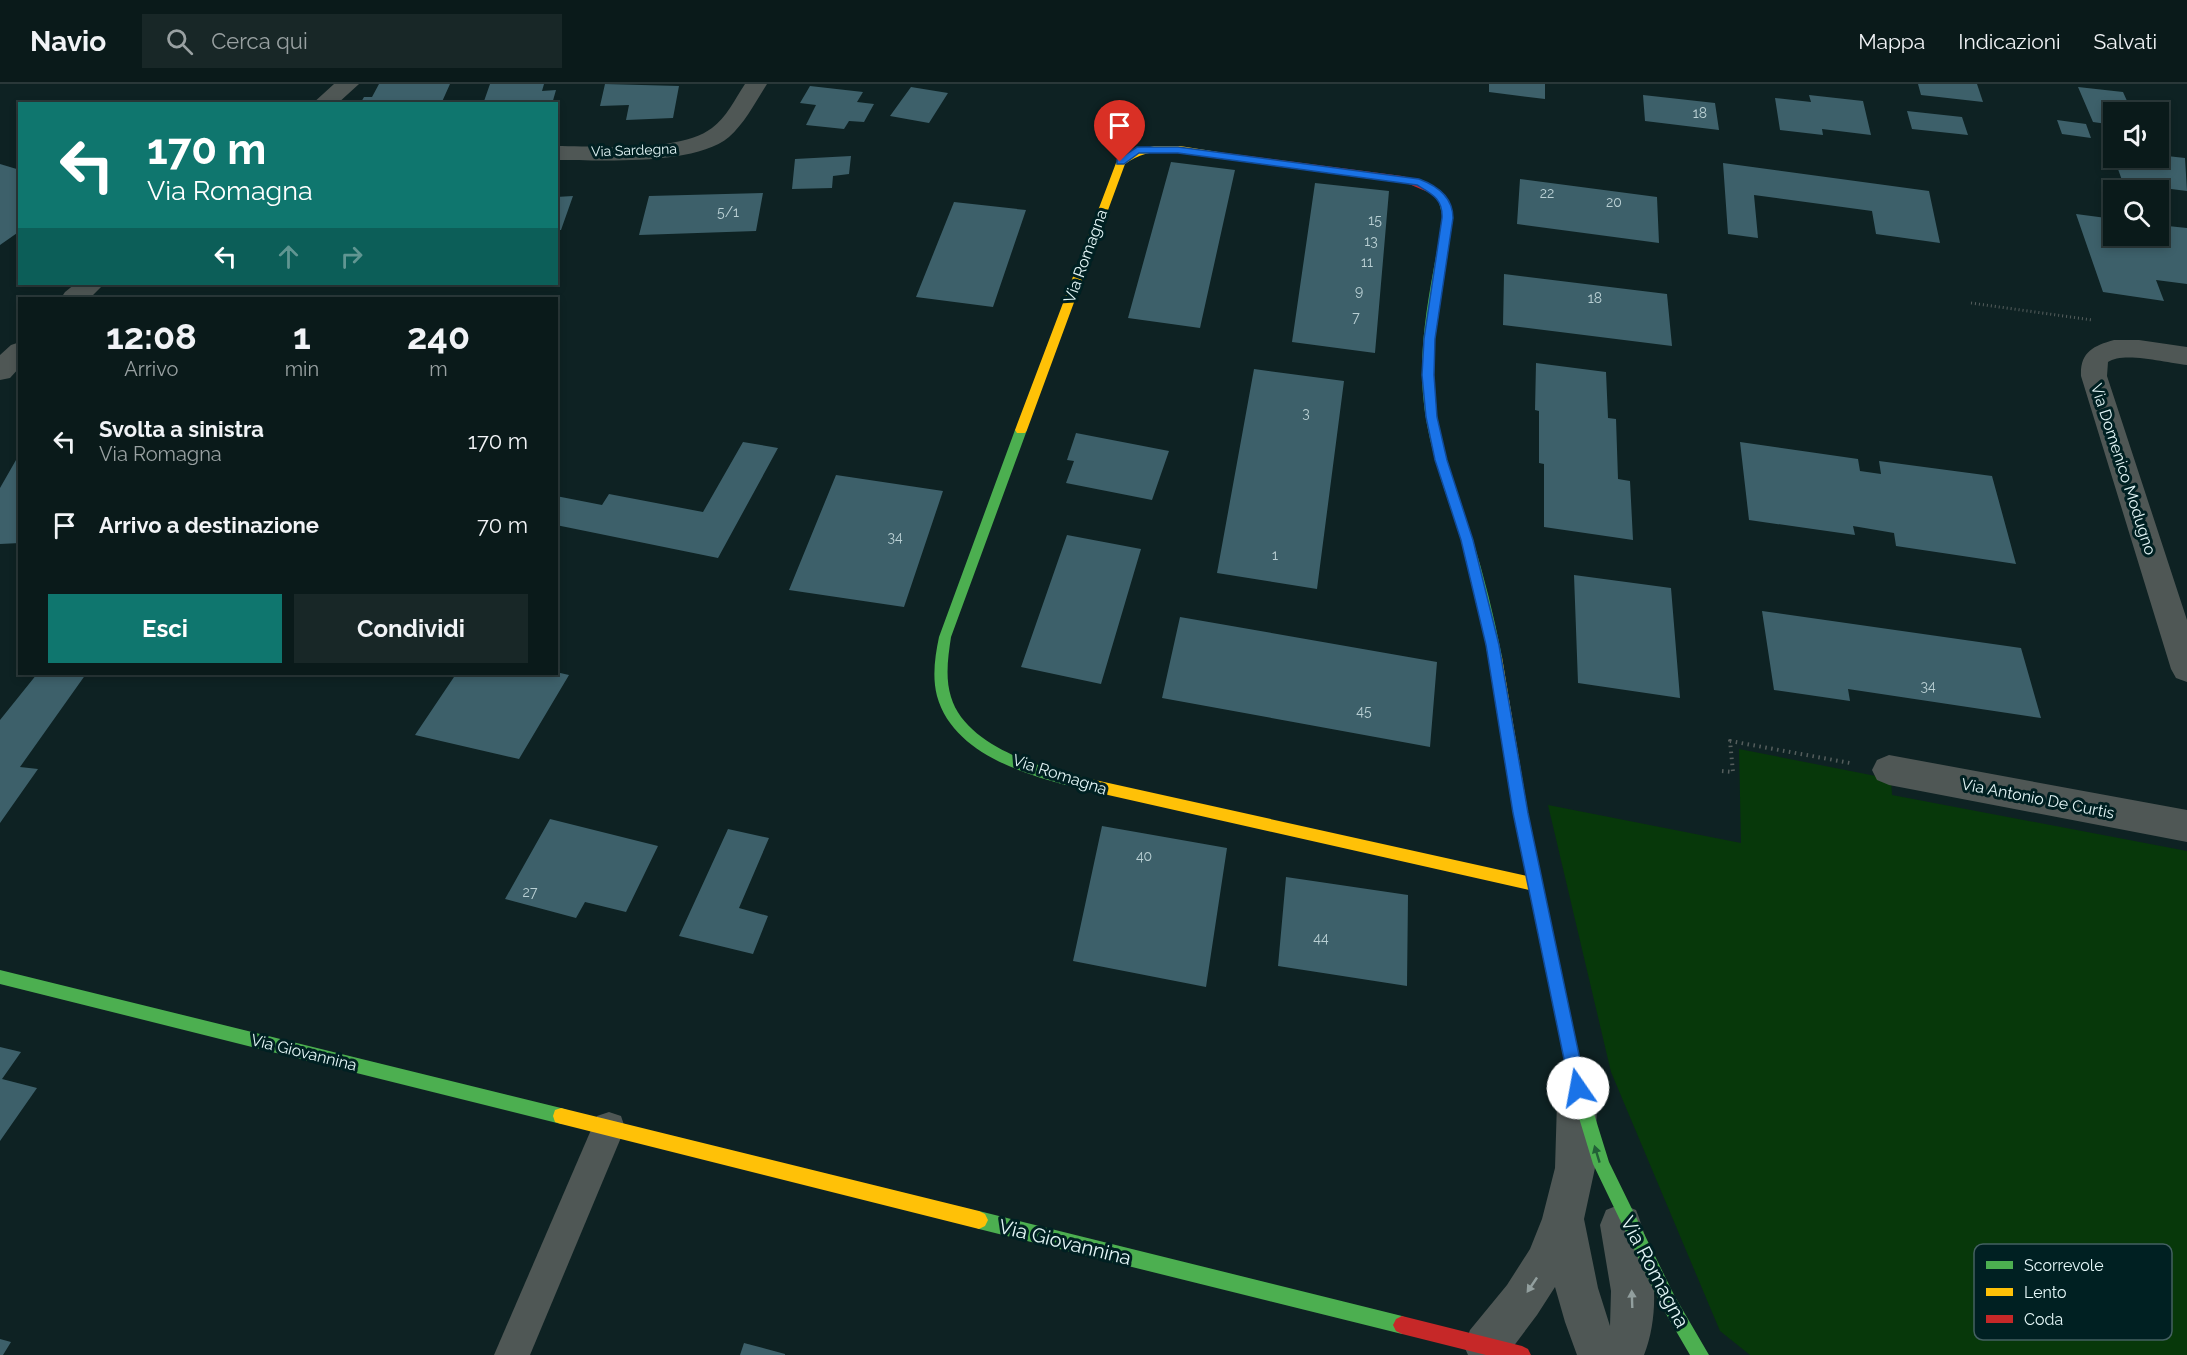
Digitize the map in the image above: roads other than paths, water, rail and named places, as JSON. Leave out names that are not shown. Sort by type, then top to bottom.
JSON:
[{"type":"street","points":[[326,102],[348,84]]},
{"type":"street","name":"Via Sardegna","points":[[558,153],[672,149],[699,145],[719,134],[727,126],[756,84]]},
{"type":"street","name":"Via Romagna","points":[[1534,884],[1070,780],[1015,761],[970,734],[955,720],[947,705],[943,686],[942,664],[945,637],[1116,171],[1120,162],[1128,155],[1148,148],[1170,149],[1402,179],[1430,187],[1444,200],[1448,208],[1429,339],[1428,375],[1431,417],[1441,460],[1467,540],[1493,645],[1534,884],[1578,1088],[1601,1164],[1612,1189],[1668,1301],[1700,1355]]},
{"type":"street","points":[[76,297],[91,285]]},
{"type":"street","name":"Via Domenico Modugno","points":[[2187,356],[2127,349],[2105,351],[2098,356],[2094,364],[2094,376],[2187,669]]},
{"type":"street","points":[[0,371],[18,353]]},
{"type":"street","name":"Via Antonio De Curtis","points":[[1889,770],[2187,826]]},
{"type":"street","name":"Via Giovannina","points":[[0,977],[1504,1351]]},
{"type":"street","name":"Via Romagna","points":[[1504,1351],[1522,1300],[1545,1264],[1563,1220],[1575,1168],[1578,1088]]},
{"type":"street","name":"Via Romagna","points":[[1612,1189],[1630,1265],[1633,1305],[1630,1340],[1622,1355]]},
{"type":"street","name":"Via Romagna","points":[[1563,1220],[1579,1298],[1590,1336],[1600,1355]]},
{"type":"lane","points":[[512,1355],[609,1128]]}]
